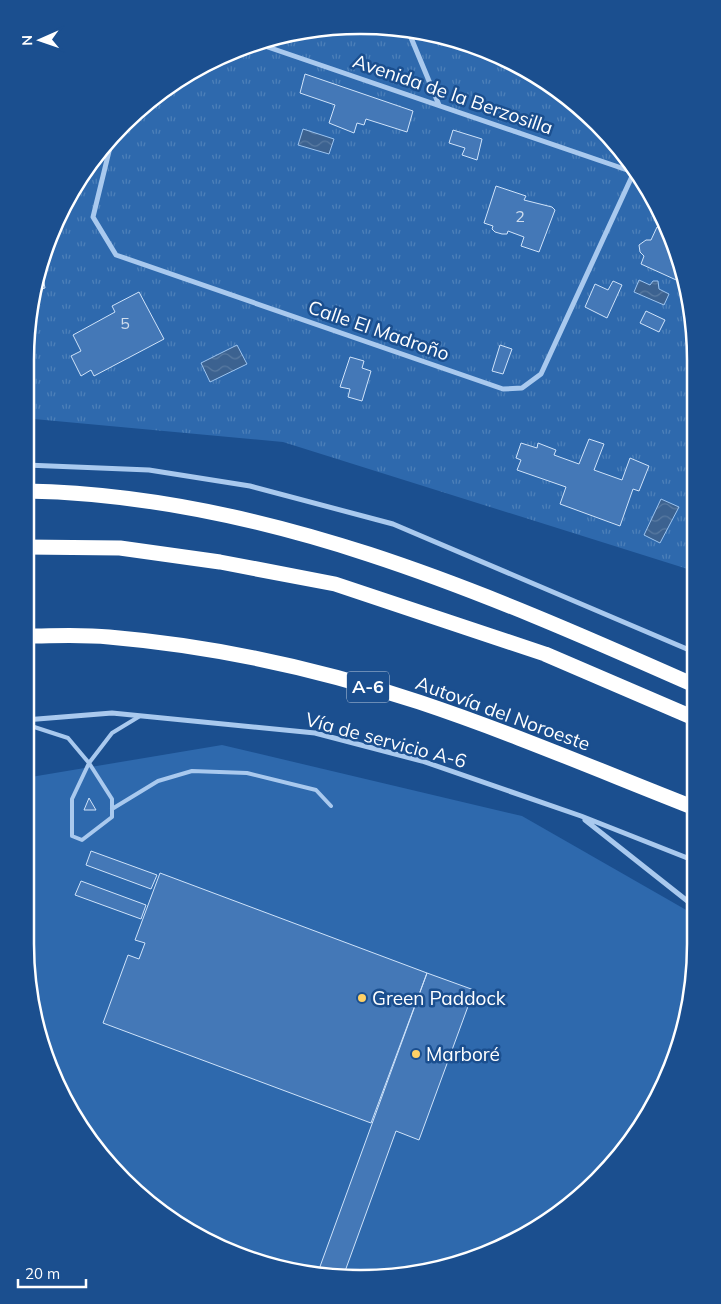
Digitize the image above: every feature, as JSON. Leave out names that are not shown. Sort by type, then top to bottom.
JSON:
[{"type":"highway","points":[[34,492],[143,500],[244,518],[380,556],[568,629],[687,682]]},
{"type":"highway","points":[[34,547],[120,548],[220,562],[335,584],[545,654],[687,715]]},
{"type":"highway","name":"Autovía del Noroeste","points":[[34,636],[108,637],[214,650],[316,672],[419,702],[520,738],[687,805]]},
{"type":"street","points":[[411,38],[439,105]]},
{"type":"street","name":"Avenida de la Berzosilla","points":[[268,47],[625,169]]},
{"type":"street","name":"Calle El Madroño","points":[[108,153],[92,217],[116,254],[503,389],[522,388],[541,374],[633,181]]},
{"type":"street","points":[[34,465],[150,470],[250,486],[393,524],[687,649]]},
{"type":"street","name":"Vía de servicio A-6","points":[[34,719],[112,712],[315,733],[422,761],[581,816],[687,858]]},
{"type":"street","points":[[581,816],[687,902]]},
{"type":"lane","points":[[34,727],[68,738],[89,764],[112,799],[112,818],[82,840],[72,836],[72,799],[89,764],[112,733],[142,716]]},
{"type":"lane","points":[[112,809],[158,782],[192,770],[247,774],[316,790],[331,806]]},
{"type":"green space","points":[[339,34],[382,34],[445,45],[466,51],[505,67],[559,101],[592,129],[620,162],[654,216],[670,255],[681,297],[687,339],[687,569],[283,442],[34,419],[34,339],[40,297],[51,255],[67,216],[89,179],[129,129],[179,89],[216,67],[255,51],[297,40]]},
{"type":"green space","name":"Green Paddock","points":[[222,745],[522,816],[687,910],[687,965],[681,1007],[670,1049],[654,1088],[620,1142],[592,1175],[542,1215],[505,1237],[466,1253],[424,1264],[382,1270],[339,1270],[276,1259],[255,1253],[216,1237],[162,1203],[129,1175],[89,1125],[67,1088],[51,1049],[40,1007],[34,965],[34,776]]},
{"type":"water","points":[[303,129],[334,139],[329,154],[298,145]]},
{"type":"water","points":[[639,280],[650,285],[653,281],[658,281],[659,289],[669,294],[664,305],[634,292]]},
{"type":"water","points":[[237,345],[247,364],[210,382],[201,363]]},
{"type":"water","points":[[661,499],[679,507],[660,543],[644,535]]},
{"type":"building","points":[[305,74],[413,111],[407,132],[366,119],[364,125],[357,123],[354,133],[329,123],[335,105],[300,93]]},
{"type":"building","points":[[453,130],[482,139],[477,160],[462,155],[465,148],[449,143]]},
{"type":"building","points":[[496,186],[526,196],[524,200],[552,207],[555,210],[539,252],[521,246],[524,237],[508,231],[507,234],[495,232],[492,229],[493,226],[484,223]]},
{"type":"building","points":[[657,227],[659,228],[670,255],[677,280],[641,264],[644,256],[640,252],[639,245],[646,240],[651,240]]},
{"type":"building","points":[[613,281],[622,285],[607,318],[585,307],[595,284],[608,290]]},
{"type":"building","points":[[139,292],[164,339],[94,376],[91,370],[81,376],[71,356],[81,351],[73,335],[115,312],[112,306]]},
{"type":"building","points":[[646,311],[665,320],[659,332],[640,323]]},
{"type":"building","points":[[500,345],[512,349],[503,374],[492,371]]},
{"type":"building","points":[[350,357],[364,361],[362,368],[371,371],[362,401],[348,397],[350,389],[340,387]]},
{"type":"building","points":[[589,439],[604,444],[594,470],[622,480],[630,458],[649,466],[639,491],[633,489],[620,526],[560,504],[566,487],[517,470],[521,460],[516,458],[521,443],[537,448],[538,443],[556,450],[554,455],[579,464]]},
{"type":"building","points":[[89,798],[96,810],[84,810]]},
{"type":"building","points":[[91,851],[157,875],[151,889],[86,865]]},
{"type":"building","points":[[160,873],[427,973],[371,1123],[103,1023],[128,955],[139,959],[145,943],[135,940]]},
{"type":"building","points":[[81,881],[146,905],[141,919],[75,895]]},
{"type":"building","points":[[427,973],[474,990],[419,1140],[396,1131],[345,1270],[320,1267]]},
{"type":"place","name":"Green Paddock","points":[[362,998]]},
{"type":"place","name":"Marboré","points":[[416,1054]]}]
